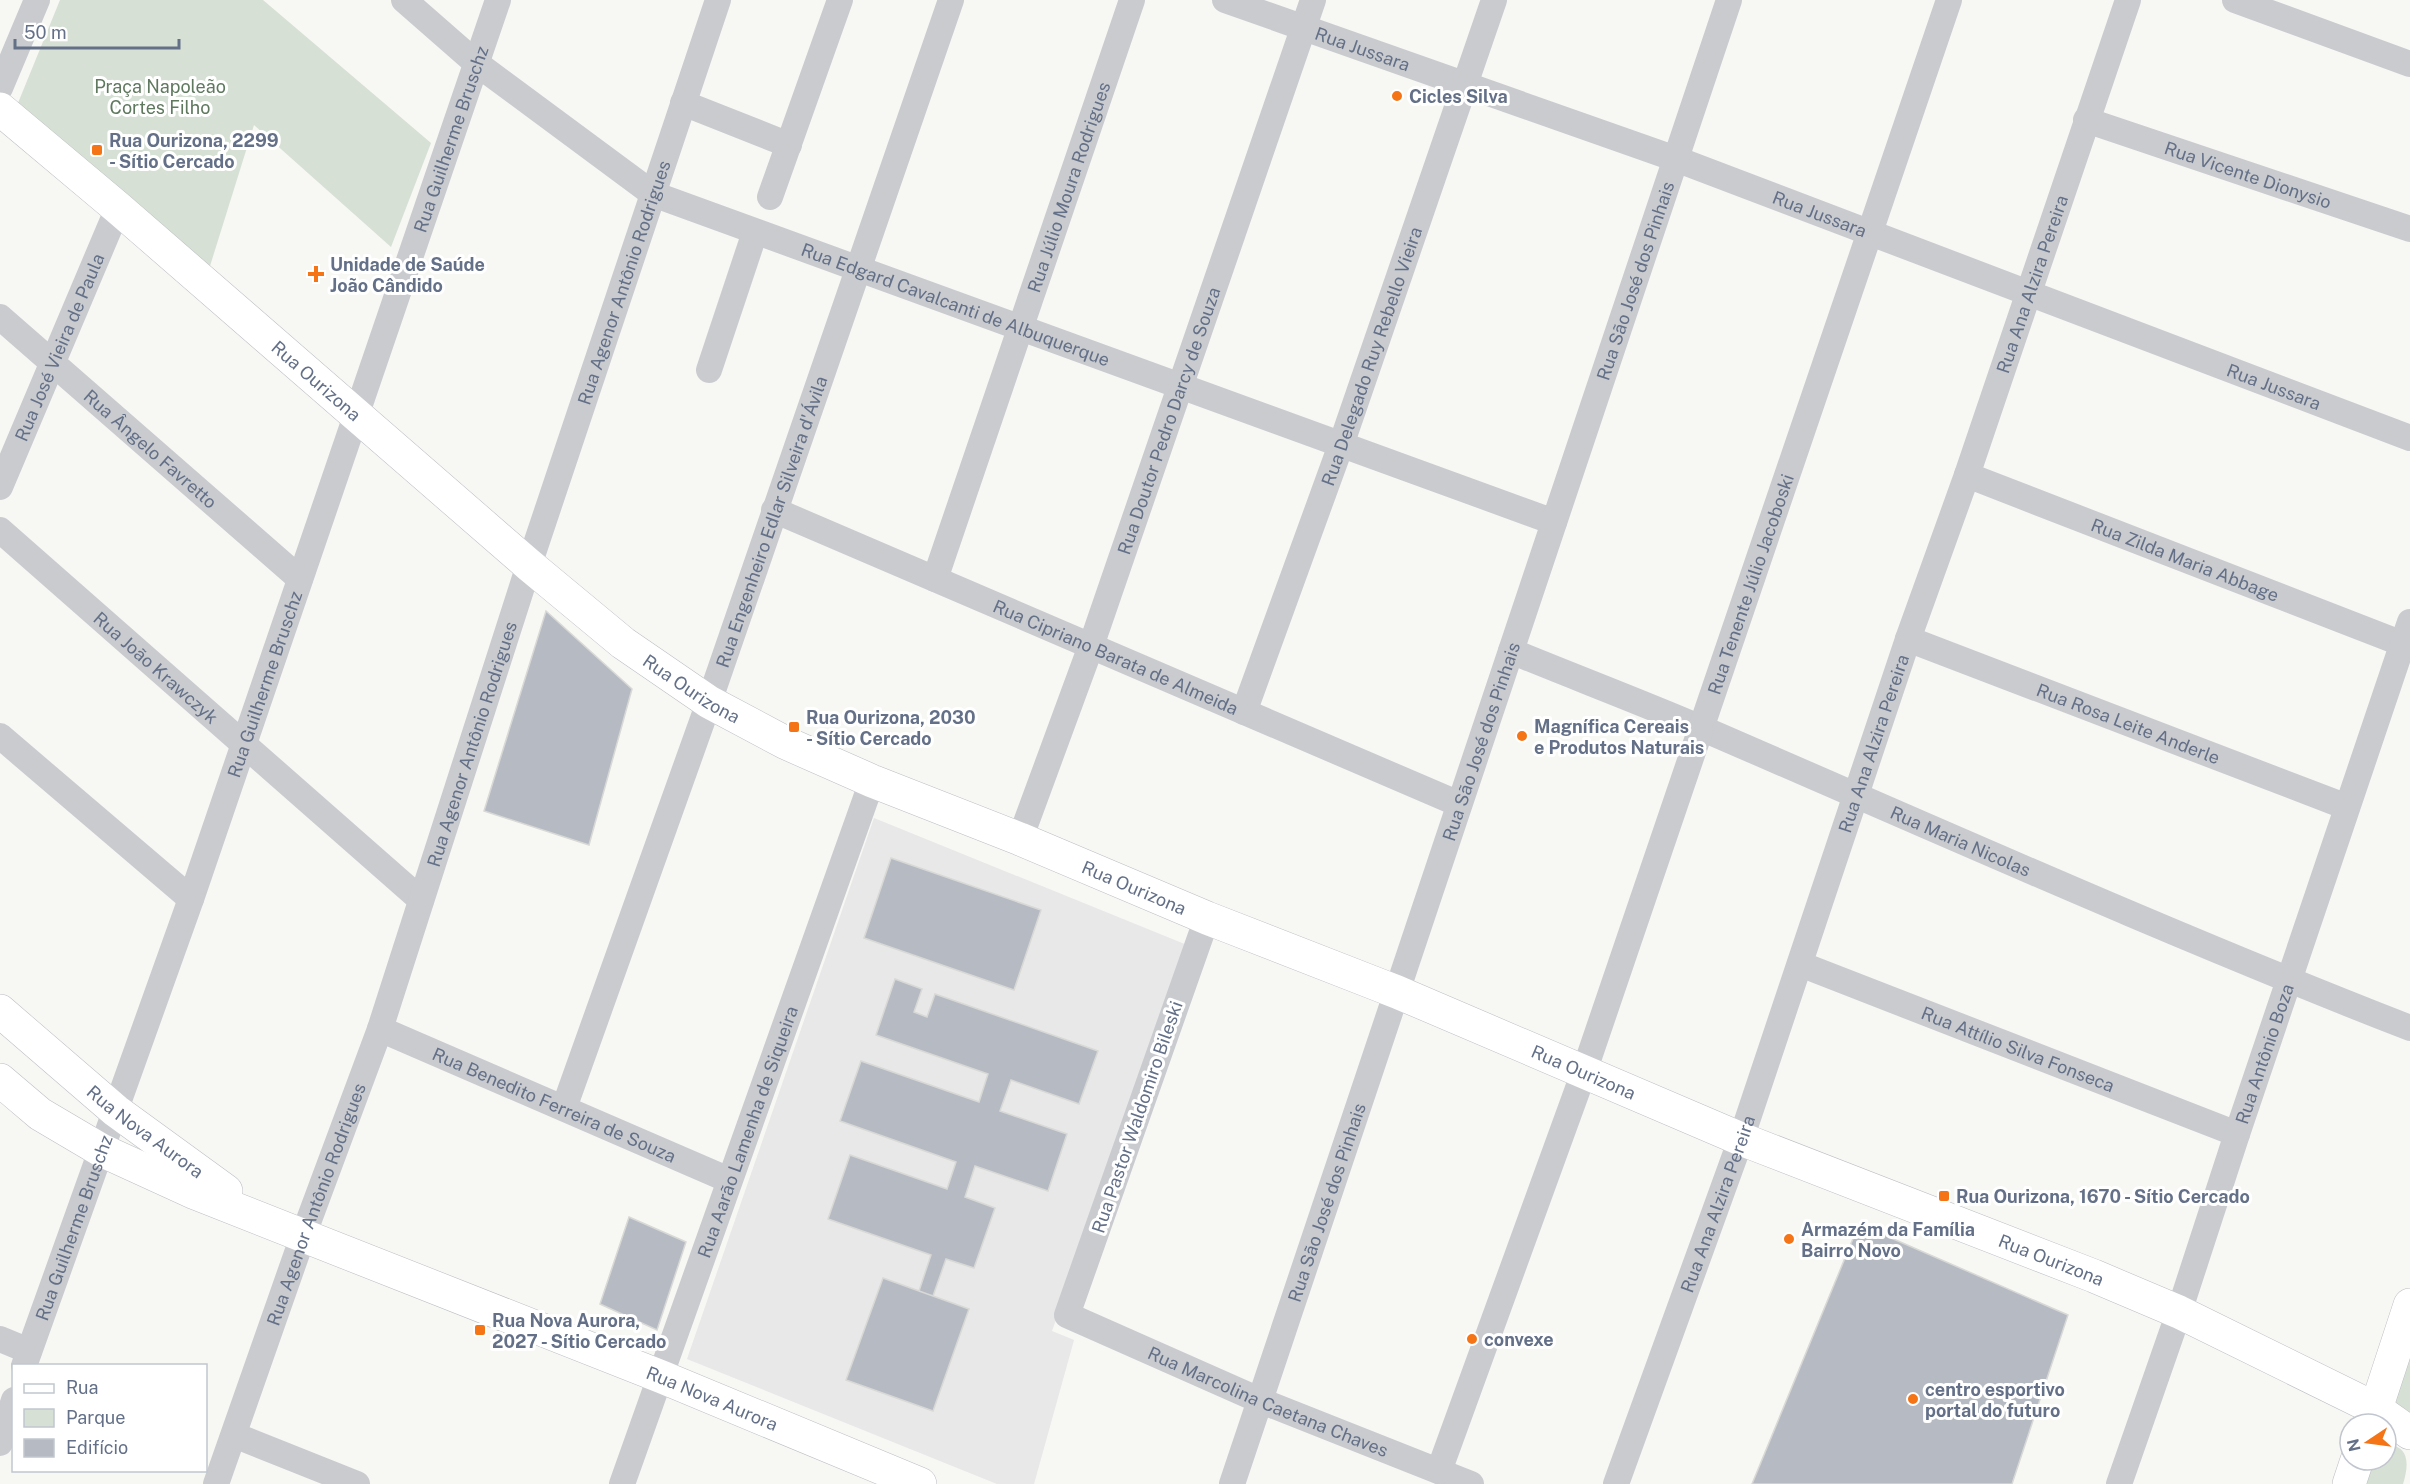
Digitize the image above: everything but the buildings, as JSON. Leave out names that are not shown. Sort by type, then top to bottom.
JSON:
[{"type":"main road","name":"Rua Ourizona","points":[[0,109],[118,208],[529,565],[623,643],[709,702],[786,743],[872,781],[1020,839],[1207,918],[1397,992],[1741,1138],[2094,1276],[2179,1312],[2364,1412]]},
{"type":"main road","name":"Rua Nova Aurora","points":[[0,1011],[116,1111],[223,1189],[303,1236]]},
{"type":"main road","name":"Rua Nova Aurora","points":[[0,1080],[40,1114],[101,1150],[195,1193],[662,1377],[920,1484]]},
{"type":"main road","points":[[2375,1412],[2410,1305]]},
{"type":"street","points":[[0,88],[37,0]]},
{"type":"street","name":"Rua Edgard Cavalcanti de Albuquerque","points":[[404,0],[476,63],[653,194],[1554,522]]},
{"type":"street","name":"Rua Guilherme Bruschz","points":[[27,1358],[191,899],[498,0]]},
{"type":"street","name":"Rua Agenor Antônio Rodrigues","points":[[216,1484],[303,1236],[380,1029],[529,565],[718,0]]},
{"type":"street","points":[[770,197],[840,0]]},
{"type":"street","name":"Rua Engenheiro Edlar Silveira d'Ávila","points":[[564,1108],[709,702],[951,0]]},
{"type":"street","name":"Rua Júlio Moura Rodrigues","points":[[935,579],[1132,0]]},
{"type":"street","name":"Rua Jussara","points":[[1225,0],[1676,159],[2410,438]]},
{"type":"street","name":"Rua Doutor Pedro Darcy de Souza","points":[[1020,839],[1091,646],[1313,0]]},
{"type":"street","name":"Rua Delegado Ruy Rebello Vieira","points":[[1244,712],[1341,445],[1494,0]]},
{"type":"street","name":"Rua São José dos Pinhais","points":[[1232,1484],[1729,0]]},
{"type":"street","name":"Rua Tenente Júlio Jacoboski","points":[[1439,1471],[1584,1072],[1949,0]]},
{"type":"street","name":"Rua Ana Alzira Pereira","points":[[1616,1484],[1741,1138],[1908,639],[1967,475],[2128,0]]},
{"type":"street","points":[[2235,0],[2410,64]]},
{"type":"street","points":[[683,103],[789,145]]},
{"type":"street","name":"Rua Vicente Dionysio","points":[[2086,120],[2410,229]]},
{"type":"street","name":"Rua José Vieira de Paula","points":[[0,487],[118,208]]},
{"type":"street","points":[[709,370],[755,232]]},
{"type":"street","name":"Rua Ângelo Favretto","points":[[0,317],[300,579]]},
{"type":"street","name":"Rua Zilda Maria Abbage","points":[[1967,475],[2406,633]]},
{"type":"street","name":"Rua Cipriano Barata de Almeida","points":[[774,510],[1459,804]]},
{"type":"street","name":"Rua João Krawczyk","points":[[0,530],[421,900]]},
{"type":"street","name":"Rua Antônio Boza","points":[[2119,1484],[2179,1312],[2236,1134],[2406,633]]},
{"type":"street","name":"Rua Rosa Leite Anderle","points":[[1908,639],[2348,807]]},
{"type":"street","name":"Rua Maria Nicolas","points":[[1511,651],[1700,727],[1855,796],[2289,980],[2410,1028]]},
{"type":"street","points":[[0,736],[191,899]]},
{"type":"street","name":"Rua Aarão Lamenha de Siqueira","points":[[622,1484],[662,1377],[729,1180],[872,781]]},
{"type":"street","name":"Rua Pastor Waldomiro Bileski","points":[[1067,1315],[1207,918]]},
{"type":"street","name":"Rua Attílio Silva Fonseca","points":[[1800,964],[2236,1134]]},
{"type":"street","name":"Rua Benedito Ferreira de Souza","points":[[380,1029],[729,1180]]},
{"type":"street","name":"Rua Marcolina Caetana Chaves","points":[[1067,1315],[1259,1400],[1471,1484]]},
{"type":"street","points":[[0,1339],[27,1358]]},
{"type":"street","points":[[0,1443],[12,1406]]},
{"type":"street","points":[[234,1435],[357,1484]]},
{"type":"shaded area","points":[[874,818],[1187,945],[1052,1331],[1074,1340],[1034,1484],[997,1484],[687,1359]]},
{"type":"green space","name":"Praça Napoleão Cortes Filho","points":[[60,0],[263,0],[431,143],[391,247],[254,125],[210,266],[18,103]]},
{"type":"green space","points":[[2410,1340],[2410,1414],[2390,1402]]},
{"type":"green space","points":[[2398,1447],[2404,1452],[2407,1463],[2403,1484],[2363,1484],[2367,1472],[2398,1472]]},
{"type":"place","name":"Cicles Silva","points":[[1397,96]]},
{"type":"place","name":"Rua Ourizona, 2299 - Sítio Cercado","points":[[97,150]]},
{"type":"place","name":"Unidade de Saúde João Cândido","points":[[316,274]]},
{"type":"place","name":"Rua Ourizona, 2030 - Sítio Cercado","points":[[794,727]]},
{"type":"place","name":"Magnífica Cereais e Produtos Naturais","points":[[1522,736]]},
{"type":"place","name":"Rua Ourizona, 1670 - Sítio Cercado","points":[[1944,1196]]},
{"type":"place","name":"Armazém da Família Bairro Novo","points":[[1789,1239]]},
{"type":"place","name":"Rua Nova Aurora, 2027 - Sítio Cercado","points":[[480,1330]]},
{"type":"place","name":"convexe","points":[[1472,1339]]},
{"type":"place","name":"centro esportivo portal do futuro","points":[[1913,1399]]}]
